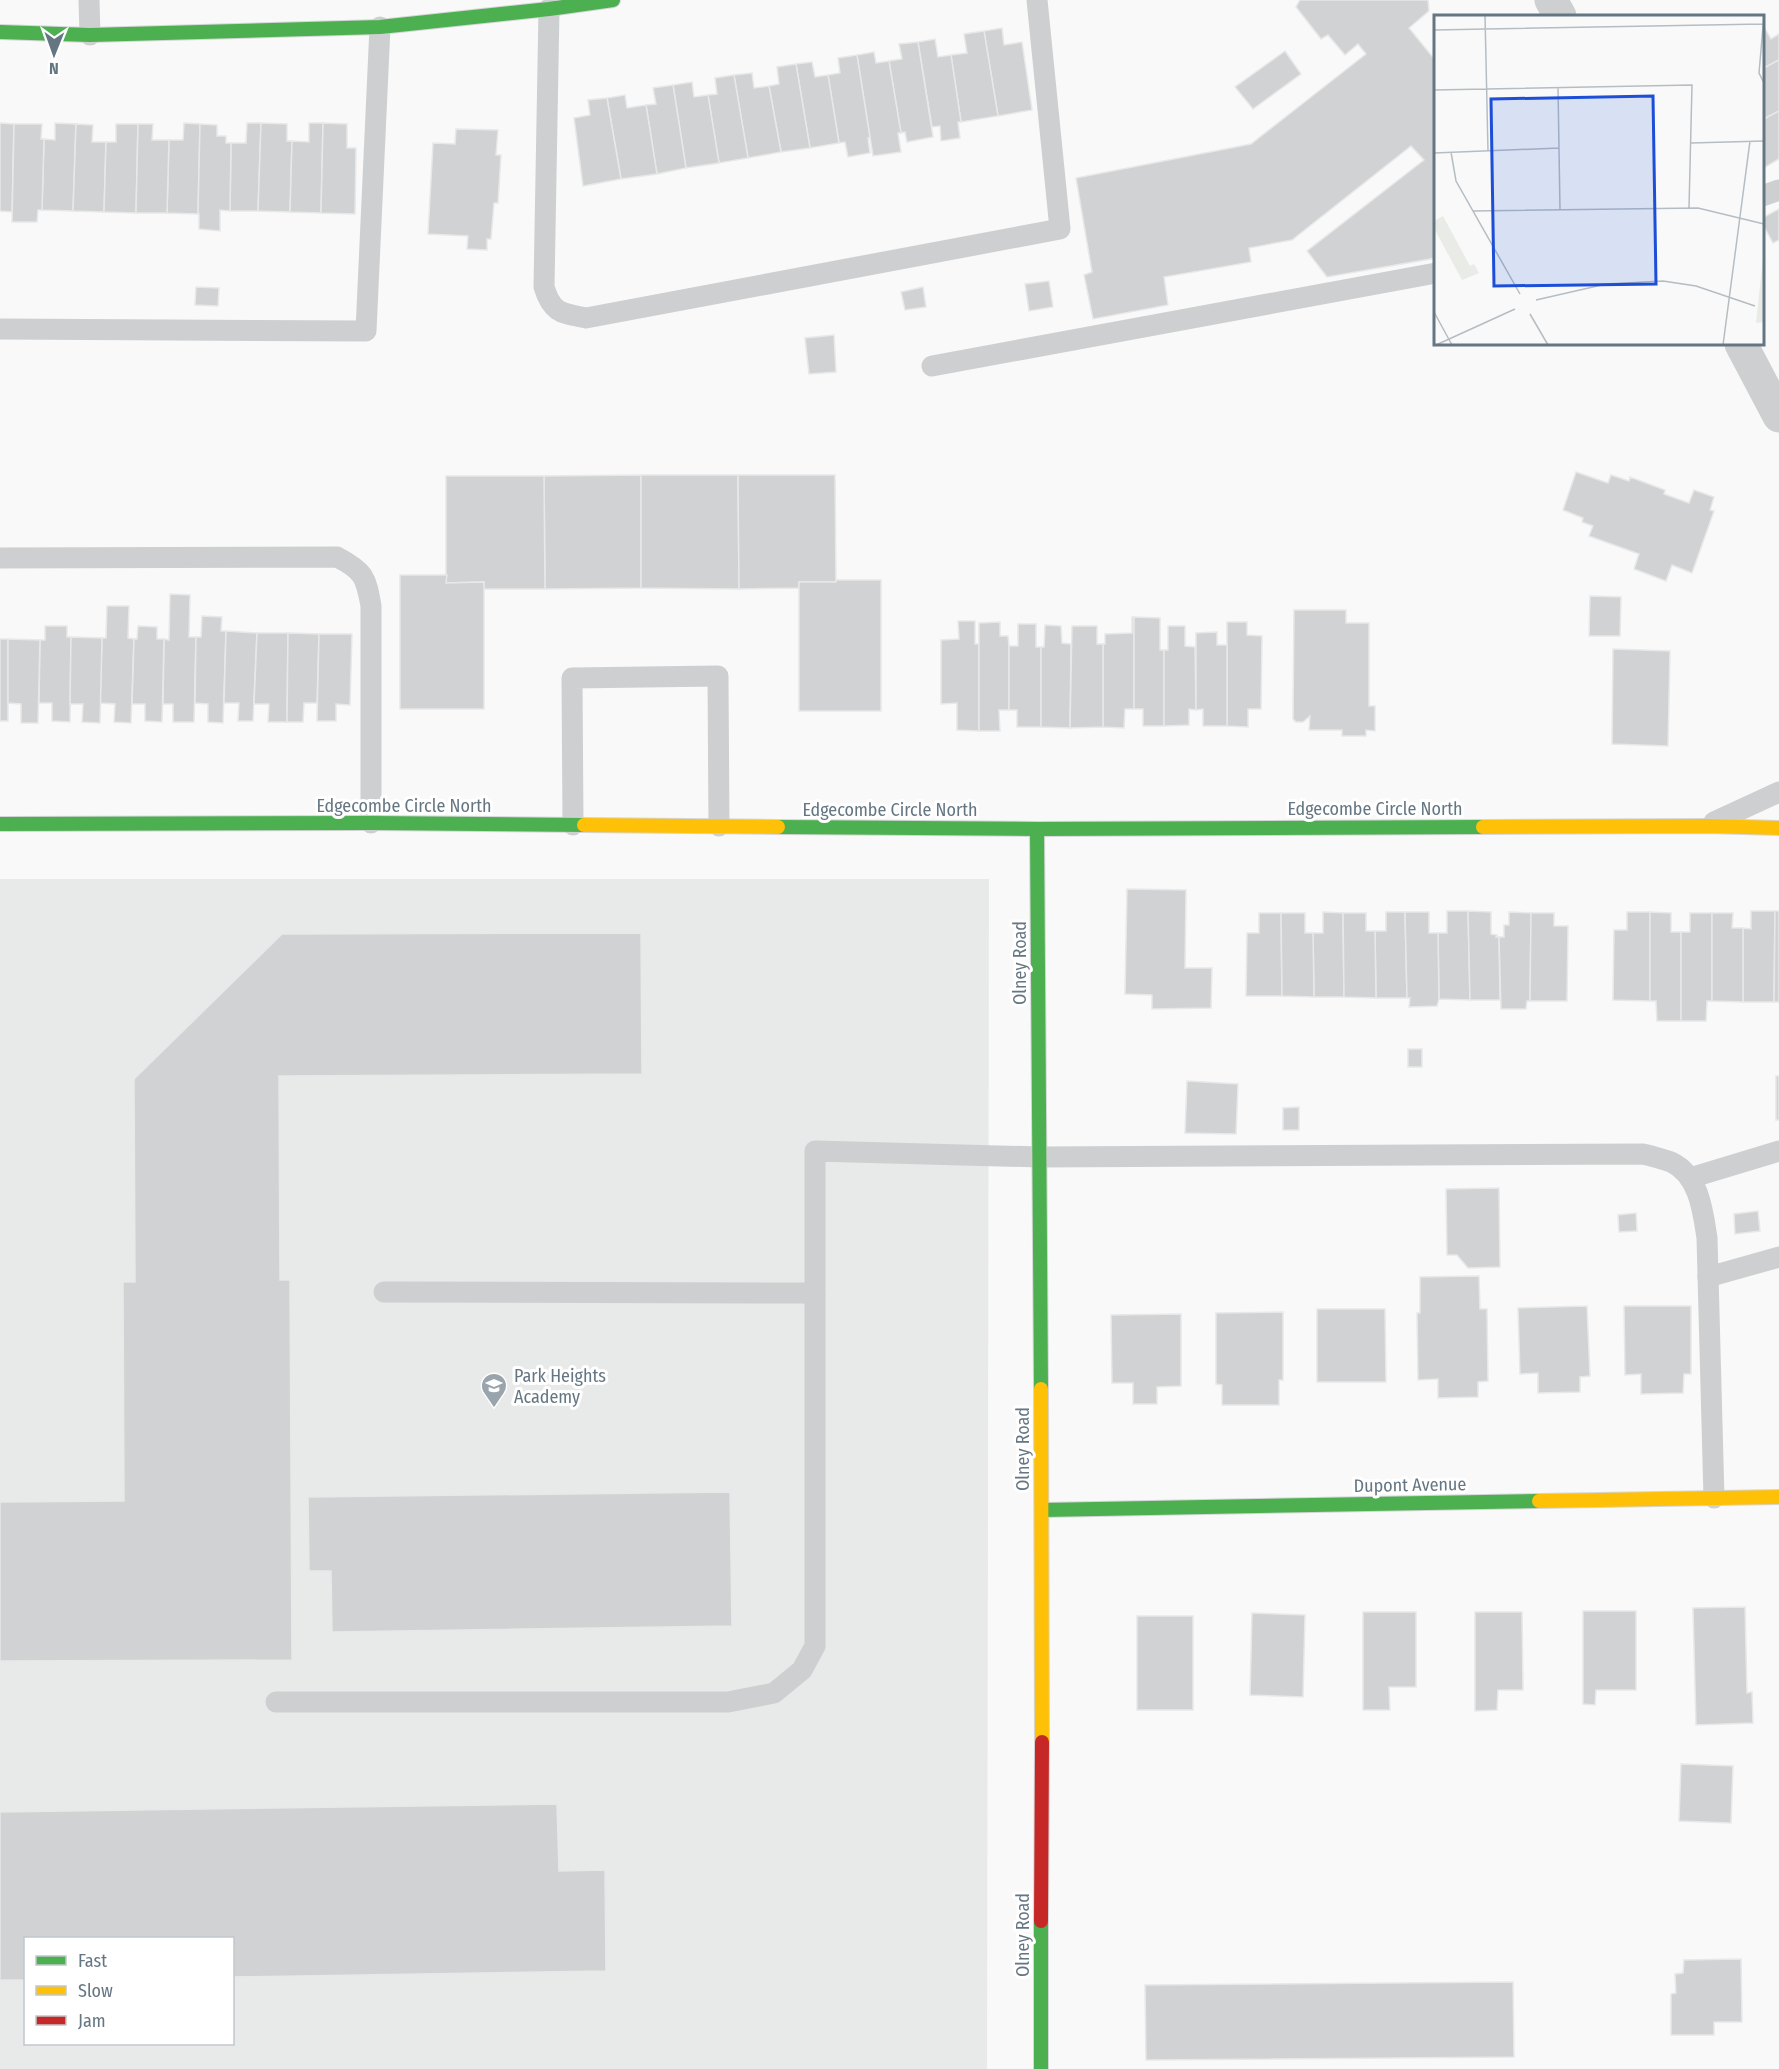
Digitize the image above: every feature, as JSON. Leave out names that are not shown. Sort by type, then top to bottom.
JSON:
[{"type":"street","points":[[0,32],[90,35],[380,27],[613,0]]},
{"type":"street","points":[[1551,0],[1559,15]]},
{"type":"street","points":[[1742,345],[1779,416]]},
{"type":"street","name":"Edgecombe Circle North","points":[[0,824],[371,823],[1037,829],[1707,826],[1779,828]]},
{"type":"street","name":"Olney Road","points":[[1037,829],[1042,1510],[1041,2069]]},
{"type":"street","name":"Dupont Avenue","points":[[1042,1510],[1779,1497]]},
{"type":"lane","points":[[89,0],[90,35]]},
{"type":"lane","points":[[549,9],[544,287],[549,303],[564,313],[586,318],[1060,229],[1037,0]]},
{"type":"lane","points":[[0,329],[366,331],[380,27]]},
{"type":"lane","points":[[1764,195],[1779,190]]},
{"type":"lane","points":[[932,366],[1434,273]]},
{"type":"lane","points":[[0,558],[337,557],[356,567],[367,584],[371,606],[371,823]]},
{"type":"lane","points":[[573,825],[572,678],[718,676],[719,826]]},
{"type":"lane","points":[[1707,826],[1779,792]]},
{"type":"lane","points":[[276,1702],[728,1702],[774,1693],[802,1670],[815,1646],[815,1151],[1040,1157],[1643,1154],[1673,1163],[1690,1178],[1702,1206],[1707,1238],[1714,1498]]},
{"type":"lane","points":[[1690,1178],[1779,1151]]},
{"type":"lane","points":[[1708,1277],[1779,1257]]},
{"type":"lane","points":[[384,1292],[815,1293]]},
{"type":"shaded area","name":"Park Heights Academy","points":[[0,879],[989,879],[987,2069],[0,2069]]},
{"type":"building","points":[[1300,0],[1428,0],[1429,11],[1409,28],[1434,59],[1434,258],[1327,277],[1307,251],[1424,160],[1411,146],[1292,240],[1249,248],[1251,262],[1164,277],[1168,305],[1093,319],[1084,275],[1092,272],[1076,178],[1251,144],[1366,54],[1358,44],[1345,55],[1328,35],[1321,39],[1296,7]]},
{"type":"building","points":[[1764,27],[1771,39],[1779,34],[1779,60],[1764,68]]},
{"type":"building","points":[[1002,28],[1004,45],[1022,42],[1032,110],[998,116],[984,31]]},
{"type":"building","points":[[984,31],[998,116],[961,122],[951,55],[967,53],[964,34]]},
{"type":"building","points":[[935,39],[938,57],[951,55],[961,122],[958,122],[960,138],[941,141],[940,126],[932,127],[918,42]]},
{"type":"building","points":[[918,42],[933,137],[907,142],[905,132],[901,133],[889,61],[902,59],[899,44]]},
{"type":"building","points":[[1285,51],[1301,74],[1253,109],[1235,87]]},
{"type":"building","points":[[874,52],[876,63],[889,61],[901,133],[898,133],[901,152],[873,156],[857,55]]},
{"type":"building","points":[[857,55],[870,138],[868,138],[870,153],[848,157],[845,142],[839,143],[828,75],[840,73],[838,58]]},
{"type":"building","points":[[1779,60],[1779,111],[1764,119],[1764,68]]},
{"type":"building","points":[[812,62],[815,77],[828,75],[839,143],[810,148],[796,64]]},
{"type":"building","points":[[796,64],[810,148],[781,152],[769,86],[779,84],[777,67]]},
{"type":"building","points":[[752,73],[754,88],[769,86],[781,152],[748,158],[734,75]]},
{"type":"building","points":[[734,75],[748,158],[719,163],[708,95],[717,94],[715,78]]},
{"type":"building","points":[[692,82],[694,97],[708,95],[719,163],[686,168],[673,85]]},
{"type":"building","points":[[673,85],[686,168],[657,174],[646,105],[656,104],[653,88]]},
{"type":"building","points":[[625,95],[627,108],[646,105],[657,174],[621,179],[607,98]]},
{"type":"building","points":[[607,98],[621,179],[583,186],[574,118],[590,115],[588,100]]},
{"type":"building","points":[[1779,111],[1779,159],[1764,168],[1764,119]]},
{"type":"building","points":[[0,123],[14,124],[12,212],[0,211]]},
{"type":"building","points":[[55,123],[76,124],[73,211],[42,210],[44,139],[55,140]]},
{"type":"building","points":[[184,123],[200,124],[198,214],[167,213],[169,140],[183,140]]},
{"type":"building","points":[[247,123],[261,123],[258,211],[230,211],[231,143],[246,143]]},
{"type":"building","points":[[261,123],[287,124],[287,141],[292,141],[290,212],[258,211]]},
{"type":"building","points":[[309,123],[323,123],[321,213],[290,212],[292,141],[309,142]]},
{"type":"building","points":[[323,123],[347,124],[347,148],[356,148],[355,214],[321,213]]},
{"type":"building","points":[[14,124],[42,124],[41,139],[44,139],[42,210],[38,210],[37,222],[12,222]]},
{"type":"building","points":[[76,124],[93,125],[92,142],[106,142],[104,212],[73,211]]},
{"type":"building","points":[[116,124],[138,124],[136,213],[104,212],[106,142],[116,142]]},
{"type":"building","points":[[138,124],[153,124],[152,140],[169,140],[167,213],[136,213]]},
{"type":"building","points":[[200,124],[217,125],[217,136],[226,136],[226,143],[231,143],[230,211],[220,210],[220,231],[199,229]]},
{"type":"building","points":[[456,129],[498,130],[496,155],[501,155],[498,203],[494,203],[491,239],[487,239],[487,250],[467,249],[468,236],[428,234],[433,143],[455,144]]},
{"type":"building","points":[[1779,209],[1779,240],[1773,243],[1764,227],[1764,217]]},
{"type":"building","points":[[1049,281],[1053,307],[1029,311],[1025,284]]},
{"type":"building","points":[[196,287],[219,288],[218,306],[195,305]]},
{"type":"building","points":[[923,287],[926,307],[905,310],[901,292]]},
{"type":"building","points":[[834,335],[836,372],[809,374],[805,338]]},
{"type":"building","points":[[1576,472],[1608,483],[1611,475],[1629,481],[1630,477],[1665,490],[1664,494],[1689,503],[1694,490],[1714,497],[1710,510],[1714,511],[1692,573],[1672,565],[1666,581],[1634,569],[1639,554],[1589,536],[1593,526],[1582,522],[1583,518],[1563,510]]},
{"type":"building","points":[[641,475],[641,588],[545,589],[544,476]]},
{"type":"building","points":[[641,475],[738,475],[739,589],[641,588]]},
{"type":"building","points":[[738,475],[835,475],[836,582],[799,582],[799,588],[739,589]]},
{"type":"building","points":[[446,476],[544,476],[545,589],[484,589],[484,582],[446,583]]},
{"type":"building","points":[[400,575],[447,575],[446,583],[484,582],[484,709],[400,709]]},
{"type":"building","points":[[836,580],[881,580],[881,711],[799,711],[799,582],[836,582]]},
{"type":"building","points":[[170,594],[190,595],[189,637],[196,637],[194,722],[173,722],[173,704],[163,704],[164,639],[169,640]]},
{"type":"building","points":[[1590,596],[1621,597],[1620,636],[1589,636]]},
{"type":"building","points":[[107,606],[129,606],[128,638],[134,639],[131,723],[114,722],[115,704],[100,703],[102,638],[106,638]]},
{"type":"building","points":[[1294,610],[1346,610],[1346,623],[1369,623],[1369,706],[1375,706],[1375,731],[1366,730],[1366,736],[1342,736],[1342,730],[1309,730],[1310,716],[1303,722],[1296,722],[1293,719]]},
{"type":"building","points":[[202,616],[222,617],[221,631],[226,631],[223,723],[208,722],[208,704],[195,703],[196,637],[201,637]]},
{"type":"building","points":[[1132,617],[1134,617],[1134,709],[1125,709],[1124,728],[1103,727],[1105,634],[1132,633]]},
{"type":"building","points":[[1134,617],[1160,618],[1160,650],[1164,650],[1164,726],[1143,726],[1143,709],[1134,709]]},
{"type":"building","points":[[958,621],[975,621],[975,644],[979,644],[979,731],[957,730],[957,703],[941,704],[941,640],[959,639]]},
{"type":"building","points":[[1000,622],[1000,636],[1008,636],[1009,710],[999,710],[1000,731],[979,731],[979,623]]},
{"type":"building","points":[[1227,622],[1247,622],[1247,635],[1262,636],[1261,709],[1248,709],[1248,727],[1227,726]]},
{"type":"building","points":[[1018,624],[1036,624],[1036,647],[1041,647],[1041,727],[1017,727],[1017,710],[1009,710],[1009,646],[1018,646]]},
{"type":"building","points":[[1045,625],[1061,626],[1062,643],[1071,644],[1070,728],[1041,727],[1041,647],[1044,647]]},
{"type":"building","points":[[45,626],[67,626],[67,637],[71,637],[70,722],[52,721],[52,703],[39,703],[40,640],[45,640]]},
{"type":"building","points":[[138,626],[157,627],[157,639],[164,639],[162,722],[145,721],[145,704],[132,704],[134,639],[137,639]]},
{"type":"building","points":[[1072,626],[1097,626],[1097,644],[1103,644],[1103,727],[1070,728]]},
{"type":"building","points":[[1168,626],[1185,626],[1185,646],[1195,647],[1196,710],[1189,709],[1189,725],[1164,726],[1164,650],[1168,650]]},
{"type":"building","points":[[226,631],[257,633],[253,721],[238,721],[239,703],[224,703]]},
{"type":"building","points":[[1217,632],[1217,645],[1227,645],[1227,726],[1203,726],[1203,709],[1196,710],[1196,633]]},
{"type":"building","points":[[257,633],[288,633],[287,722],[268,722],[269,704],[254,704]]},
{"type":"building","points":[[288,633],[319,634],[317,703],[304,703],[303,722],[287,722]]},
{"type":"building","points":[[319,634],[352,634],[350,705],[336,704],[336,721],[317,721]]},
{"type":"building","points":[[71,637],[102,638],[100,723],[82,722],[83,704],[70,704]]},
{"type":"building","points":[[0,639],[8,639],[8,721],[0,721]]},
{"type":"building","points":[[8,639],[40,640],[38,723],[21,723],[21,704],[8,703]]},
{"type":"building","points":[[1613,649],[1670,651],[1668,746],[1612,744]]},
{"type":"building","points":[[1127,889],[1186,890],[1185,968],[1212,968],[1211,1008],[1152,1009],[1152,995],[1125,994]]},
{"type":"building","points":[[1447,911],[1468,911],[1470,1000],[1439,999],[1438,933],[1447,933]]},
{"type":"building","points":[[1468,911],[1491,912],[1491,934],[1499,937],[1500,1000],[1470,1000]]},
{"type":"building","points":[[1751,911],[1775,911],[1774,1002],[1743,1002],[1743,928],[1751,929]]},
{"type":"building","points":[[1775,911],[1779,911],[1779,1002],[1774,1002]]},
{"type":"building","points":[[1323,912],[1343,913],[1344,997],[1314,997],[1313,933],[1323,933]]},
{"type":"building","points":[[1386,912],[1405,912],[1407,998],[1376,998],[1375,931],[1386,931]]},
{"type":"building","points":[[1405,912],[1429,912],[1429,933],[1438,933],[1439,999],[1437,1006],[1409,1007]]},
{"type":"building","points":[[1509,912],[1531,913],[1530,1001],[1527,1001],[1526,1009],[1501,1009],[1499,937],[1504,937],[1504,925],[1509,925]]},
{"type":"building","points":[[1627,912],[1650,912],[1650,1001],[1613,1000],[1614,930],[1627,930]]},
{"type":"building","points":[[1650,912],[1671,913],[1671,932],[1681,932],[1681,1021],[1657,1021],[1656,1001],[1650,1001]]},
{"type":"building","points":[[1259,913],[1281,913],[1282,996],[1246,996],[1247,933],[1259,933]]},
{"type":"building","points":[[1281,913],[1305,913],[1305,933],[1313,933],[1314,997],[1282,996]]},
{"type":"building","points":[[1343,913],[1366,913],[1366,931],[1375,931],[1376,998],[1344,997]]},
{"type":"building","points":[[1531,913],[1554,913],[1554,926],[1568,926],[1567,1001],[1530,1001]]},
{"type":"building","points":[[1690,913],[1712,913],[1712,1001],[1707,1001],[1706,1021],[1681,1021],[1681,932],[1690,932]]},
{"type":"building","points":[[1712,913],[1733,913],[1732,928],[1743,928],[1743,1002],[1712,1001]]},
{"type":"building","points":[[641,933],[642,1074],[279,1076],[280,1280],[290,1280],[292,1660],[0,1661],[0,1502],[124,1501],[123,1282],[135,1282],[134,1079],[282,934]]},
{"type":"building","points":[[1408,1049],[1422,1049],[1422,1067],[1408,1067]]},
{"type":"building","points":[[1776,1076],[1779,1076],[1779,1120],[1776,1120]]},
{"type":"building","points":[[1187,1081],[1238,1084],[1236,1134],[1185,1133]]},
{"type":"building","points":[[1299,1107],[1299,1130],[1283,1130],[1283,1108]]},
{"type":"building","points":[[1499,1188],[1500,1267],[1468,1268],[1457,1255],[1447,1255],[1446,1189]]},
{"type":"building","points":[[1758,1211],[1760,1231],[1735,1234],[1734,1214]]},
{"type":"building","points":[[1636,1213],[1637,1231],[1619,1232],[1618,1215]]},
{"type":"building","points":[[1479,1276],[1480,1309],[1487,1309],[1488,1381],[1478,1382],[1478,1397],[1438,1398],[1438,1379],[1418,1380],[1417,1313],[1420,1313],[1420,1277]]},
{"type":"building","points":[[1587,1306],[1590,1376],[1580,1377],[1580,1392],[1538,1393],[1538,1373],[1520,1374],[1518,1308]]},
{"type":"building","points":[[1624,1306],[1691,1306],[1691,1374],[1684,1374],[1683,1393],[1641,1394],[1641,1374],[1625,1375]]},
{"type":"building","points":[[1317,1309],[1385,1309],[1386,1382],[1317,1382]]},
{"type":"building","points":[[1283,1312],[1283,1380],[1279,1380],[1279,1405],[1222,1405],[1222,1385],[1216,1384],[1216,1313]]},
{"type":"building","points":[[1181,1314],[1181,1386],[1157,1387],[1157,1404],[1133,1404],[1133,1383],[1112,1383],[1111,1315]]},
{"type":"building","points":[[730,1492],[732,1626],[332,1632],[331,1571],[309,1571],[308,1497]]},
{"type":"building","points":[[1745,1607],[1747,1693],[1752,1692],[1753,1723],[1696,1725],[1693,1608]]},
{"type":"building","points":[[1583,1611],[1636,1611],[1636,1690],[1596,1690],[1595,1705],[1583,1704]]},
{"type":"building","points":[[1363,1612],[1416,1612],[1416,1687],[1389,1687],[1390,1710],[1363,1710]]},
{"type":"building","points":[[1475,1612],[1522,1612],[1523,1690],[1498,1690],[1497,1710],[1475,1711]]},
{"type":"building","points":[[1252,1613],[1305,1615],[1303,1697],[1250,1695]]},
{"type":"building","points":[[1137,1616],[1193,1616],[1193,1710],[1137,1710]]},
{"type":"building","points":[[1681,1764],[1733,1766],[1731,1823],[1679,1821]]},
{"type":"building","points":[[557,1804],[559,1871],[605,1870],[606,1971],[234,1977],[234,1937],[24,1937],[24,1980],[0,1980],[0,1812]]},
{"type":"building","points":[[1741,1959],[1742,2022],[1714,2022],[1714,2035],[1671,2035],[1671,1994],[1676,1993],[1675,1974],[1683,1973],[1684,1960]]},
{"type":"building","points":[[1513,1982],[1514,2057],[1146,2060],[1145,1985]]},
{"type":"traffic: fast","points":[[0,32],[90,35],[380,27],[613,0]]},
{"type":"traffic: fast","points":[[0,824],[584,825]]},
{"type":"traffic: fast","points":[[778,827],[1037,829],[1483,827]]},
{"type":"traffic: fast","points":[[1037,829],[1041,1389]]},
{"type":"traffic: fast","points":[[1042,1510],[1539,1501]]},
{"type":"traffic: fast","points":[[1041,1921],[1041,2069]]},
{"type":"traffic: slow","points":[[584,825],[778,827]]},
{"type":"traffic: slow","points":[[1483,827],[1779,828]]},
{"type":"traffic: slow","points":[[1041,1389],[1042,1742]]},
{"type":"traffic: slow","points":[[1539,1501],[1779,1497]]},
{"type":"traffic: jam","points":[[1041,1921],[1042,1742]]},
{"type":"place","name":"Park Heights Academy","points":[[494,1409]]}]
